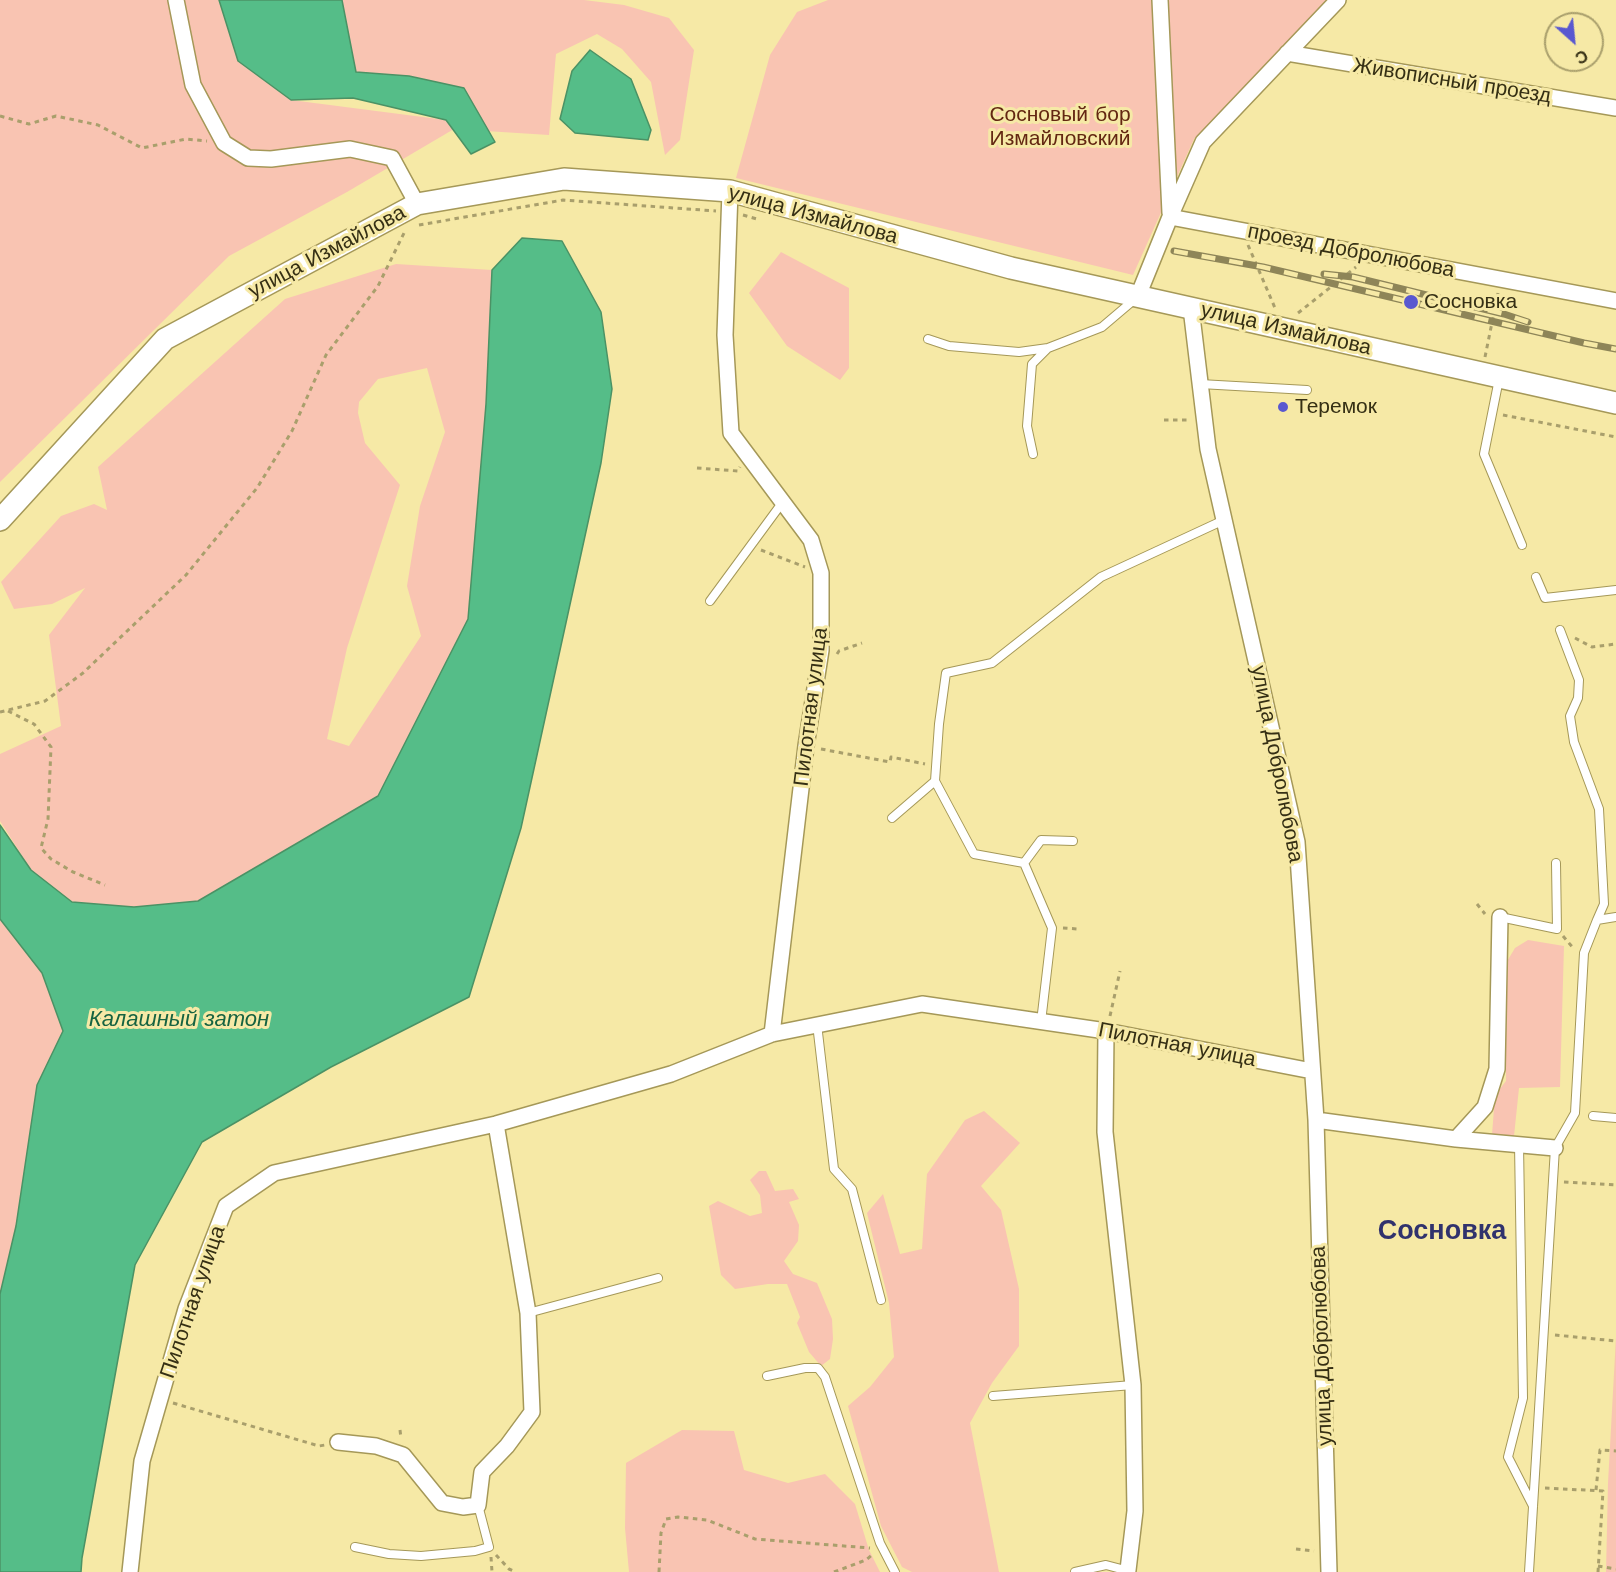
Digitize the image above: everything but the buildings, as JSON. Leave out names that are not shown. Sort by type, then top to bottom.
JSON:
[{"type":"main road","name":"улица Измайлова","points":[[0,520],[165,339],[417,204],[564,179],[729,202],[1616,404]]},
{"type":"street","points":[[176,0],[193,85],[224,143],[248,158],[271,159],[350,149],[392,158],[417,204]]},
{"type":"street","points":[[1160,0],[1170,217]]},
{"type":"street","points":[[1138,296],[1203,142],[1338,0]]},
{"type":"street","name":"Живописный проезд","points":[[1287,53],[1616,108]]},
{"type":"street","name":"Пилотная улица","points":[[729,202],[725,335],[731,434],[812,540],[821,573],[821,650],[806,746],[772,1034]]},
{"type":"street","name":"проезд Добролюбова","points":[[1170,217],[1616,301]]},
{"type":"street","name":"улица Добролюбова","points":[[1191,308],[1208,449],[1297,842],[1316,1119],[1329,1572]]},
{"type":"street","points":[[1456,1139],[1485,1107],[1497,1069],[1500,917]]},
{"type":"street","name":"Пилотная улица","points":[[130,1572],[142,1461],[186,1309],[226,1206],[274,1173],[496,1124],[671,1074],[772,1034],[922,1004],[1106,1031],[1312,1071]]},
{"type":"street","points":[[1106,1031],[1106,1132],[1133,1385],[1135,1511],[1128,1571]]},
{"type":"street","points":[[1316,1119],[1456,1139],[1555,1148]]},
{"type":"street","points":[[338,1442],[376,1446],[403,1455],[442,1503],[463,1507],[478,1504],[482,1472],[507,1446],[532,1412],[528,1313],[496,1124]]},
{"type":"lane","points":[[928,339],[949,346],[1019,352],[1048,348],[1102,327],[1138,296]]},
{"type":"lane","points":[[1033,454],[1027,426],[1032,364],[1048,348]]},
{"type":"lane","points":[[1499,377],[1484,454],[1522,545]]},
{"type":"lane","points":[[1200,384],[1307,390]]},
{"type":"lane","points":[[710,601],[782,503]]},
{"type":"lane","points":[[1024,863],[974,854],[935,781],[946,673],[992,663],[1101,577],[1224,520]]},
{"type":"lane","points":[[1536,577],[1545,598],[1616,590]]},
{"type":"lane","points":[[1529,1572],[1555,1148],[1575,1113],[1584,954],[1604,904],[1599,809],[1574,742],[1570,716],[1578,698],[1579,680],[1560,630]]},
{"type":"lane","points":[[892,818],[935,781]]},
{"type":"lane","points":[[1024,863],[1041,840],[1073,842]]},
{"type":"lane","points":[[1024,863],[1052,928],[1041,1022]]},
{"type":"lane","points":[[1500,917],[1557,929],[1556,863]]},
{"type":"lane","points":[[1597,920],[1616,917]]},
{"type":"lane","points":[[817,1024],[834,1169],[852,1189],[881,1300]]},
{"type":"lane","points":[[1593,1116],[1616,1118]]},
{"type":"lane","points":[[1519,1144],[1523,1398],[1508,1457],[1533,1506]]},
{"type":"lane","points":[[528,1313],[658,1278]]},
{"type":"lane","points":[[767,1376],[805,1368],[818,1368],[825,1377],[880,1542],[895,1572]]},
{"type":"lane","points":[[993,1396],[1133,1385]]},
{"type":"lane","points":[[355,1547],[388,1554],[420,1556],[475,1551],[489,1546],[478,1504]]},
{"type":"lane","points":[[1075,1572],[1106,1565],[1128,1571]]},
{"type":"path","points":[[0,116],[30,124],[56,116],[98,125],[142,148],[186,139],[224,143]]},
{"type":"path","points":[[417,225],[563,200],[729,202]]},
{"type":"path","points":[[0,712],[45,701],[83,673],[186,575],[257,488],[292,431],[326,355],[378,286],[406,227],[396,233]]},
{"type":"path","points":[[1241,230],[1277,312]]},
{"type":"path","points":[[1296,314],[1372,255]]},
{"type":"path","points":[[1484,361],[1501,279]]},
{"type":"path","points":[[1492,413],[1616,437]]},
{"type":"path","points":[[1164,420],[1205,420]]},
{"type":"path","points":[[697,468],[738,471],[746,455]]},
{"type":"path","points":[[750,546],[821,573]]},
{"type":"path","points":[[1560,630],[1592,647],[1616,644]]},
{"type":"path","points":[[816,677],[839,651],[862,643]]},
{"type":"path","points":[[8,711],[34,724],[51,747],[48,819],[41,848],[51,859],[73,872],[105,885]]},
{"type":"path","points":[[806,746],[890,762],[891,757],[936,766]]},
{"type":"path","points":[[1052,928],[1078,930]]},
{"type":"path","points":[[1557,929],[1576,951],[1584,954]]},
{"type":"path","points":[[1106,1031],[1120,971]]},
{"type":"path","points":[[1552,1181],[1616,1185]]},
{"type":"path","points":[[1565,1336],[1616,1341]]},
{"type":"path","points":[[160,1399],[319,1446],[338,1442]]},
{"type":"path","points":[[1596,1490],[1600,1450],[1616,1451]]},
{"type":"path","points":[[1534,1487],[1603,1491],[1598,1572]]},
{"type":"path","points":[[659,1572],[661,1533],[666,1519],[678,1517],[707,1520],[755,1539],[871,1548],[880,1542]]},
{"type":"path","points":[[834,1572],[866,1560],[877,1552],[880,1542]]},
{"type":"path","points":[[489,1546],[509,1569],[516,1572]]},
{"type":"path","points":[[1598,1566],[1616,1569]]},
{"type":"green space","points":[[0,0],[219,0],[238,61],[291,100],[446,120],[409,76],[356,72],[342,0],[584,0],[624,5],[669,18],[694,50],[680,140],[665,155],[651,82],[622,49],[597,34],[556,54],[549,135],[454,129],[347,192],[229,256],[0,482]]},
{"type":"green space","name":"Сосновый бор Измайловский","points":[[828,0],[1327,0],[1194,139],[1133,275],[736,178],[770,55],[797,12]]},
{"type":"green space","points":[[781,252],[849,288],[849,368],[840,380],[787,346],[749,293]]},
{"type":"green space","points":[[396,264],[492,270],[486,404],[468,619],[378,796],[198,901],[134,907],[73,902],[31,870],[0,821],[0,754],[61,726],[49,635],[85,588],[52,604],[14,609],[1,582],[61,516],[94,504],[107,510],[98,467],[285,299]],"holes":[[[427,368],[445,432],[420,506],[407,586],[421,636],[349,746],[327,739],[347,648],[400,485],[365,443],[358,413],[359,402],[378,379]]]},
{"type":"green space","points":[[0,919],[42,973],[63,1031],[37,1085],[16,1226],[0,1294]]},
{"type":"green space","points":[[1528,940],[1564,946],[1560,1087],[1519,1088],[1514,1136],[1492,1135],[1495,1095],[1506,1081],[1506,963],[1515,948]]},
{"type":"green space","points":[[984,1111],[1020,1143],[981,1186],[1001,1210],[1019,1289],[1019,1346],[992,1383],[970,1423],[999,1572],[912,1572],[902,1567],[881,1526],[848,1406],[870,1387],[894,1357],[889,1303],[867,1213],[883,1194],[900,1254],[922,1249],[927,1174],[965,1120]]},
{"type":"green space","points":[[759,1171],[766,1171],[775,1191],[793,1189],[799,1199],[789,1202],[799,1225],[798,1241],[784,1261],[793,1274],[817,1283],[832,1319],[833,1339],[830,1359],[821,1366],[809,1352],[797,1323],[800,1317],[787,1284],[768,1284],[735,1289],[721,1275],[709,1206],[718,1201],[750,1216],[762,1213],[760,1195],[750,1180]]},
{"type":"green space","points":[[1616,1337],[1616,1572],[1606,1572],[1608,1483]]},
{"type":"green space","points":[[682,1430],[734,1431],[744,1470],[788,1483],[825,1474],[855,1504],[869,1550],[880,1572],[629,1572],[625,1528],[626,1463]]},
{"type":"water","points":[[219,0],[342,0],[356,72],[409,76],[464,88],[495,142],[471,154],[446,120],[353,98],[291,100],[238,61]]},
{"type":"water","points":[[590,50],[631,79],[651,130],[648,140],[575,133],[560,119],[572,71]]},
{"type":"water","name":"Калашный затон","points":[[522,238],[562,241],[601,312],[612,389],[601,463],[521,828],[469,997],[331,1067],[202,1142],[135,1265],[81,1572],[0,1572],[0,1294],[16,1226],[37,1085],[63,1031],[42,973],[0,919],[0,825],[31,870],[72,902],[134,907],[198,901],[378,796],[468,619],[486,404],[492,270]]},
{"type":"railway","points":[[1174,251],[1263,267],[1616,349]]},
{"type":"railway","points":[[1324,274],[1353,277],[1528,322]]},
{"type":"place","name":"Сосновка","points":[[1411,302]]},
{"type":"place","name":"Теремок","points":[[1283,407]]},
{"type":"district","name":"Сосновка","points":[[1442,1231]]}]
